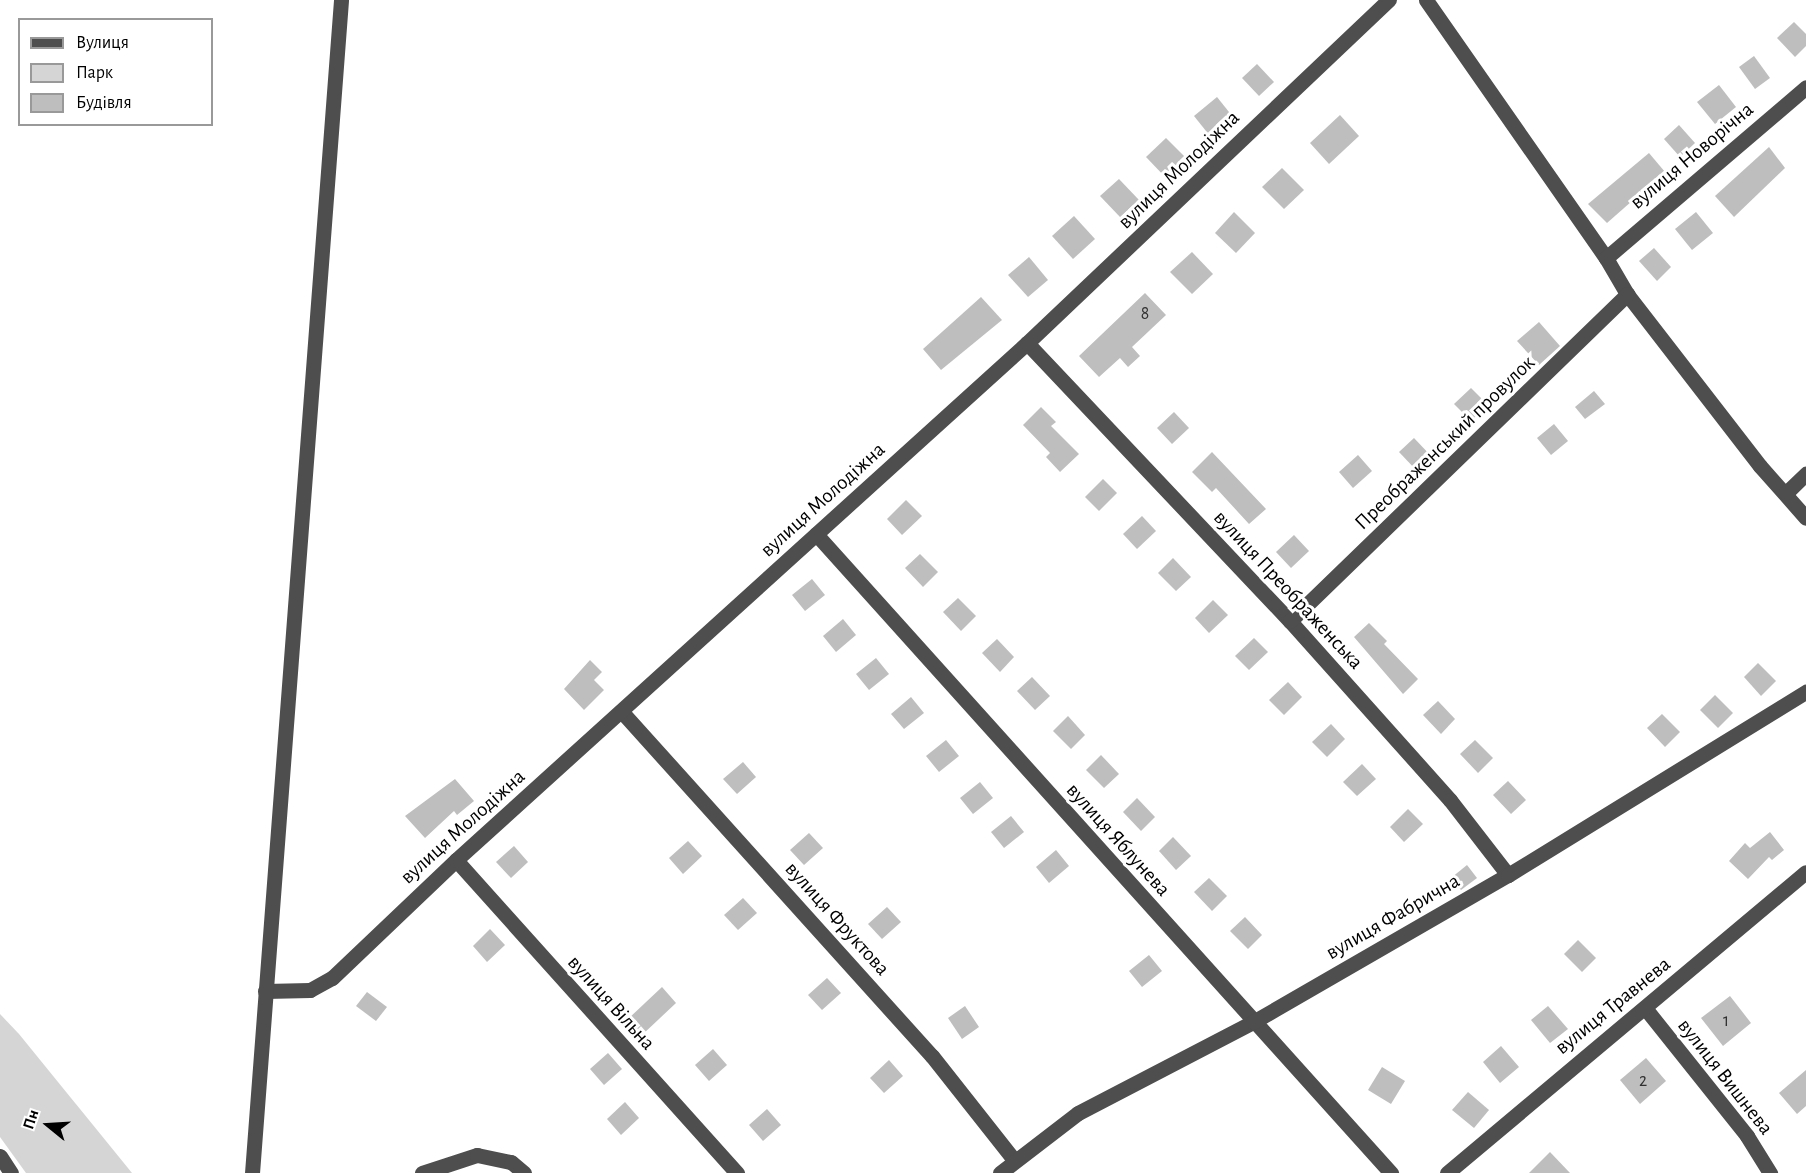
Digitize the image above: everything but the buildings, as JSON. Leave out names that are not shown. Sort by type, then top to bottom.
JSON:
[{"type":"street","points":[[252,1173],[341,0]]},
{"type":"street","name":"вулиця Молодіжна","points":[[265,991],[310,990],[332,978],[456,860],[1028,344],[1389,0]]},
{"type":"street","points":[[1426,0],[1606,258],[1627,294],[1760,466],[1806,518]]},
{"type":"street","name":"вулиця Новорічна","points":[[1606,258],[1806,87]]},
{"type":"street","name":"Преображенський провулок","points":[[1290,621],[1627,294]]},
{"type":"street","name":"вулиця Преображенська","points":[[1028,344],[1290,621],[1450,800],[1508,875]]},
{"type":"street","points":[[1786,493],[1806,474]]},
{"type":"street","name":"вулиця Яблунева","points":[[816,534],[1391,1173]]},
{"type":"street","name":"вулиця Фабрична","points":[[1000,1173],[1078,1113],[1253,1022],[1508,875],[1806,692]]},
{"type":"street","name":"вулиця Фруктова","points":[[622,712],[932,1056],[1014,1160]]},
{"type":"street","name":"вулиця Вільна","points":[[456,860],[737,1173]]},
{"type":"street","name":"вулиця Травнева","points":[[1447,1173],[1806,872]]},
{"type":"street","name":"вулиця Вишнева","points":[[1645,1008],[1747,1136],[1770,1173]]},
{"type":"street","points":[[422,1173],[477,1155],[511,1162],[524,1173]]},
{"type":"street","points":[[0,1156],[11,1173]]},
{"type":"green space","points":[[0,1014],[19,1034],[132,1173],[26,1173],[0,1137]]}]
